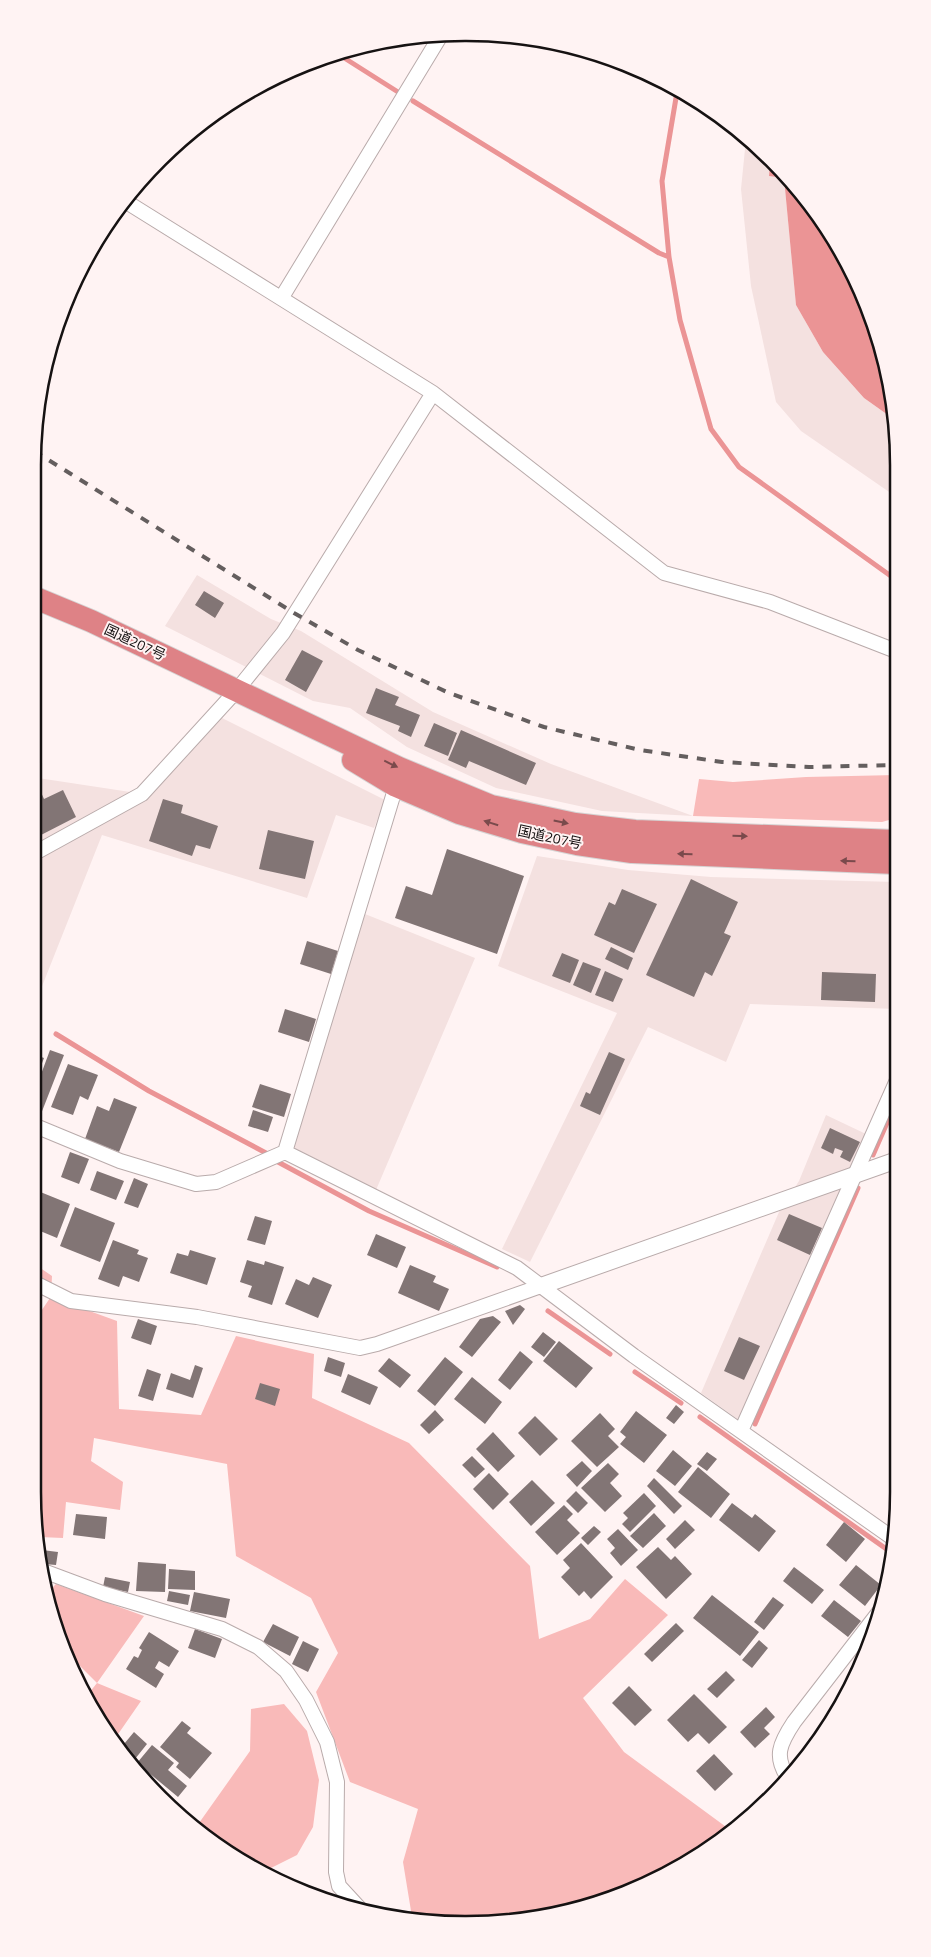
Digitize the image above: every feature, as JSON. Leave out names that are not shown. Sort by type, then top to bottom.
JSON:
[{"type":"highway","name":"国道207号","points":[[41,601],[91,621],[399,768],[491,806],[574,824],[635,832],[890,840]]},
{"type":"highway","name":"国道207号","points":[[237,690],[396,786],[459,813],[522,832],[577,844],[632,852],[890,863]]},
{"type":"street","points":[[282,298],[437,42]]},
{"type":"street","points":[[131,205],[433,393],[664,573],[770,602],[890,649]]},
{"type":"street","points":[[41,849],[142,794],[237,690],[283,633],[433,393]]},
{"type":"street","points":[[41,1129],[120,1160],[196,1184],[216,1182],[285,1152],[396,786]]},
{"type":"street","points":[[742,1431],[890,1096]]},
{"type":"street","points":[[285,1152],[517,1268],[634,1356],[887,1534]]},
{"type":"street","points":[[41,1286],[71,1301],[197,1317],[360,1348],[377,1344],[890,1163]]},
{"type":"street","points":[[49,1573],[105,1594],[222,1629],[258,1647],[286,1671],[306,1700],[327,1742],[337,1782],[336,1872],[339,1886],[352,1900]]},
{"type":"street","points":[[784,1771],[779,1753],[784,1736],[867,1627]]},
{"type":"shaded area","points":[[745,147],[769,171],[769,176],[775,177],[785,187],[796,305],[823,352],[864,398],[886,414],[890,493],[801,431],[776,402],[751,286],[741,189]]},
{"type":"shaded area","points":[[769,171],[775,177],[769,176]]},
{"type":"shaded area","points":[[785,187],[818,230],[846,278],[867,329],[882,383],[886,414],[864,398],[823,352],[796,305]]},
{"type":"shaded area","points":[[197,575],[271,619],[301,631],[433,712],[551,764],[693,816],[602,811],[496,788],[407,747],[350,708],[313,701],[165,626]]},
{"type":"shaded area","points":[[220,717],[385,800],[374,828],[336,815],[307,898],[102,835],[41,989],[41,778],[150,795]]},
{"type":"shaded area","points":[[890,775],[890,820],[882,822],[693,816],[699,779],[733,782],[806,777]]},
{"type":"shaded area","points":[[537,856],[628,870],[711,877],[890,882],[890,1009],[750,1004],[726,1062],[648,1027],[530,1262],[502,1249],[617,1013],[498,966]]},
{"type":"shaded area","points":[[365,914],[475,958],[376,1190],[292,1147]]},
{"type":"shaded area","points":[[826,1115],[866,1134],[739,1420],[701,1393],[779,1212],[799,1181]]},
{"type":"shaded area","points":[[41,1268],[52,1276],[51,1297],[117,1321],[119,1409],[201,1415],[236,1336],[314,1354],[312,1398],[409,1443],[530,1566],[539,1639],[590,1619],[625,1579],[668,1615],[583,1698],[624,1752],[726,1827],[678,1859],[653,1872],[602,1893],[575,1901],[548,1908],[493,1915],[466,1916],[411,1912],[403,1862],[418,1809],[350,1782],[316,1692],[338,1653],[311,1598],[236,1556],[227,1464],[94,1438],[91,1461],[123,1482],[120,1510],[66,1502],[63,1538],[44,1537],[41,1491],[41,1311],[50,1298],[41,1293]]},
{"type":"shaded area","points":[[56,1584],[144,1616],[97,1683],[79,1665],[64,1628],[52,1588]]},
{"type":"shaded area","points":[[97,1683],[141,1701],[118,1734],[98,1704],[91,1691]]},
{"type":"shaded area","points":[[284,1704],[307,1731],[319,1780],[313,1827],[297,1855],[271,1868],[230,1844],[200,1822],[250,1751],[251,1709]]},
{"type":"building","points":[[204,591],[224,603],[215,618],[195,605]]},
{"type":"building","points":[[302,650],[323,661],[306,692],[285,680]]},
{"type":"building","points":[[376,688],[399,697],[395,705],[420,715],[411,737],[398,731],[400,726],[366,713]]},
{"type":"building","points":[[434,723],[457,733],[448,756],[424,746]]},
{"type":"building","points":[[461,730],[536,763],[526,785],[469,761],[466,768],[448,760]]},
{"type":"building","points":[[63,790],[76,817],[41,835],[41,792],[44,799]]},
{"type":"building","points":[[163,799],[183,805],[181,813],[218,826],[210,849],[196,845],[192,856],[149,841]]},
{"type":"building","points":[[268,830],[314,841],[305,879],[259,869]]},
{"type":"building","points":[[447,849],[524,876],[497,954],[395,918],[406,886],[432,895]]},
{"type":"building","points":[[691,879],[738,902],[724,933],[731,936],[712,976],[705,972],[694,997],[646,975]]},
{"type":"building","points":[[622,889],[657,904],[634,953],[594,935],[609,902],[615,905]]},
{"type":"building","points":[[307,941],[338,951],[331,974],[300,964]]},
{"type":"building","points":[[611,947],[633,958],[628,970],[605,959]]},
{"type":"building","points":[[562,953],[579,960],[570,983],[552,976]]},
{"type":"building","points":[[583,962],[601,969],[591,993],[573,985]]},
{"type":"building","points":[[605,971],[623,979],[613,1002],[595,995]]},
{"type":"building","points":[[822,972],[876,974],[875,1002],[821,1000]]},
{"type":"building","points":[[285,1009],[316,1019],[309,1042],[278,1032]]},
{"type":"building","points":[[50,1050],[64,1055],[41,1114],[41,1074]]},
{"type":"building","points":[[609,1052],[625,1059],[600,1115],[580,1106],[586,1092],[590,1094]]},
{"type":"building","points":[[68,1064],[98,1075],[88,1100],[80,1096],[73,1115],[51,1107]]},
{"type":"building","points":[[260,1084],[291,1094],[284,1117],[252,1107]]},
{"type":"building","points":[[114,1098],[137,1107],[119,1152],[85,1139],[97,1106],[109,1111]]},
{"type":"building","points":[[253,1110],[273,1117],[268,1132],[248,1126]]},
{"type":"building","points":[[830,1128],[860,1142],[850,1162],[840,1157],[843,1151],[835,1148],[833,1154],[821,1148]]},
{"type":"building","points":[[70,1152],[89,1159],[79,1184],[61,1177]]},
{"type":"building","points":[[97,1171],[124,1181],[116,1200],[90,1190]]},
{"type":"building","points":[[134,1178],[148,1184],[138,1208],[124,1203]]},
{"type":"building","points":[[41,1192],[70,1204],[57,1238],[41,1231]]},
{"type":"building","points":[[75,1207],[115,1223],[100,1262],[60,1246]]},
{"type":"building","points":[[789,1214],[822,1228],[810,1255],[777,1240]]},
{"type":"building","points":[[255,1216],[272,1221],[265,1245],[247,1240]]},
{"type":"building","points":[[376,1234],[406,1247],[397,1268],[367,1255]]},
{"type":"building","points":[[113,1240],[139,1250],[137,1254],[148,1258],[139,1282],[123,1276],[119,1287],[98,1279]]},
{"type":"building","points":[[190,1250],[216,1258],[207,1285],[170,1273],[177,1253],[188,1256]]},
{"type":"building","points":[[247,1260],[264,1265],[265,1261],[284,1267],[272,1305],[248,1297],[252,1286],[240,1282]]},
{"type":"building","points":[[410,1265],[436,1276],[433,1282],[449,1289],[439,1311],[398,1293]]},
{"type":"building","points":[[313,1277],[332,1285],[318,1318],[285,1304],[296,1279],[309,1285]]},
{"type":"building","points":[[520,1305],[525,1309],[513,1325],[505,1311]]},
{"type":"building","points":[[493,1316],[501,1322],[472,1357],[459,1347],[480,1319]]},
{"type":"building","points":[[138,1319],[157,1326],[151,1345],[131,1338]]},
{"type":"building","points":[[543,1332],[556,1342],[544,1357],[531,1347]]},
{"type":"building","points":[[739,1337],[760,1346],[744,1380],[724,1371]]},
{"type":"building","points":[[559,1341],[593,1368],[576,1388],[543,1361]]},
{"type":"building","points":[[520,1351],[533,1362],[510,1390],[498,1380]]},
{"type":"building","points":[[328,1357],[345,1363],[341,1377],[324,1371]]},
{"type":"building","points":[[445,1357],[463,1372],[435,1406],[417,1391]]},
{"type":"building","points":[[389,1358],[411,1375],[400,1388],[378,1371]]},
{"type":"building","points":[[195,1365],[203,1368],[193,1398],[166,1389],[171,1373],[190,1380]]},
{"type":"building","points":[[147,1369],[161,1374],[153,1401],[138,1396]]},
{"type":"building","points":[[348,1374],[378,1387],[370,1405],[341,1392]]},
{"type":"building","points":[[472,1377],[502,1402],[485,1424],[454,1399]]},
{"type":"building","points":[[260,1383],[280,1389],[275,1406],[255,1399]]},
{"type":"building","points":[[676,1405],[684,1412],[674,1424],[666,1418]]},
{"type":"building","points":[[435,1410],[444,1420],[429,1434],[420,1425]]},
{"type":"building","points":[[636,1411],[667,1435],[644,1463],[620,1444],[626,1437],[620,1432]]},
{"type":"building","points":[[600,1413],[615,1429],[608,1436],[619,1447],[597,1467],[571,1441]]},
{"type":"building","points":[[535,1416],[558,1439],[540,1456],[518,1433]]},
{"type":"building","points":[[493,1432],[515,1456],[498,1472],[476,1449]]},
{"type":"building","points":[[673,1450],[692,1466],[675,1486],[656,1471]]},
{"type":"building","points":[[707,1452],[717,1459],[707,1471],[697,1464]]},
{"type":"building","points":[[472,1456],[485,1469],[475,1478],[462,1465]]},
{"type":"building","points":[[582,1461],[592,1471],[577,1487],[566,1475]]},
{"type":"building","points":[[608,1463],[619,1474],[610,1483],[622,1496],[605,1512],[581,1488]]},
{"type":"building","points":[[698,1467],[730,1494],[711,1518],[678,1492]]},
{"type":"building","points":[[489,1473],[509,1494],[493,1510],[473,1489]]},
{"type":"building","points":[[654,1478],[682,1506],[674,1514],[647,1486]]},
{"type":"building","points":[[532,1480],[555,1503],[531,1526],[509,1502]]},
{"type":"building","points":[[576,1491],[588,1503],[578,1513],[566,1501]]},
{"type":"building","points":[[644,1493],[656,1506],[630,1532],[622,1524],[628,1518],[623,1513]]},
{"type":"building","points":[[732,1503],[752,1518],[755,1514],[776,1531],[759,1552],[719,1520]]},
{"type":"building","points":[[564,1505],[573,1514],[567,1520],[580,1533],[557,1555],[535,1532]]},
{"type":"building","points":[[654,1513],[666,1526],[643,1548],[630,1536]]},
{"type":"building","points":[[76,1514],[107,1517],[105,1539],[73,1535]]},
{"type":"building","points":[[685,1520],[695,1530],[675,1549],[666,1539]]},
{"type":"building","points":[[844,1522],[865,1539],[846,1562],[826,1545]]},
{"type":"building","points":[[594,1526],[601,1532],[588,1545],[581,1538]]},
{"type":"building","points":[[618,1529],[638,1550],[621,1566],[610,1553],[615,1548],[607,1539]]},
{"type":"building","points":[[581,1543],[613,1577],[591,1599],[584,1591],[579,1596],[561,1577],[570,1568],[563,1560]]},
{"type":"building","points":[[658,1547],[671,1560],[675,1556],[692,1574],[666,1599],[636,1567]]},
{"type":"building","points":[[46,1550],[58,1552],[56,1565],[48,1564]]},
{"type":"building","points":[[138,1562],[166,1564],[165,1592],[136,1591]]},
{"type":"building","points":[[856,1565],[879,1584],[878,1589],[865,1606],[839,1585]]},
{"type":"building","points":[[794,1567],[824,1590],[812,1604],[783,1581]]},
{"type":"building","points":[[169,1569],[195,1571],[195,1590],[168,1589]]},
{"type":"building","points":[[105,1577],[130,1582],[128,1592],[103,1587]]},
{"type":"building","points":[[169,1591],[190,1595],[188,1605],[167,1601]]},
{"type":"building","points":[[194,1592],[230,1599],[226,1618],[190,1611]]},
{"type":"building","points":[[712,1595],[759,1632],[740,1656],[693,1618]]},
{"type":"building","points":[[773,1597],[784,1605],[764,1630],[754,1622]]},
{"type":"building","points":[[834,1600],[861,1621],[848,1637],[821,1616]]},
{"type":"building","points":[[676,1623],[684,1631],[652,1662],[644,1654]]},
{"type":"building","points":[[273,1624],[299,1637],[290,1656],[263,1642]]},
{"type":"building","points":[[195,1629],[222,1639],[215,1658],[188,1648]]},
{"type":"building","points":[[149,1632],[179,1651],[169,1667],[159,1661],[155,1668],[164,1674],[156,1688],[126,1669],[134,1656],[138,1658],[142,1650],[139,1648]]},
{"type":"building","points":[[759,1640],[768,1648],[752,1668],[742,1660]]},
{"type":"building","points":[[303,1641],[319,1649],[308,1672],[292,1664]]},
{"type":"building","points":[[726,1671],[735,1680],[717,1698],[707,1689]]},
{"type":"building","points":[[629,1686],[652,1710],[635,1726],[612,1703]]},
{"type":"building","points":[[694,1694],[727,1727],[709,1744],[698,1733],[688,1742],[667,1720]]},
{"type":"building","points":[[766,1707],[775,1717],[764,1728],[770,1734],[755,1748],[740,1732]]},
{"type":"building","points":[[182,1721],[191,1728],[187,1733],[212,1753],[190,1779],[176,1767],[179,1763],[160,1747]]},
{"type":"building","points":[[134,1732],[147,1744],[136,1758],[124,1743]]},
{"type":"building","points":[[152,1745],[174,1763],[168,1770],[187,1786],[178,1797],[148,1772],[139,1761]]},
{"type":"building","points":[[714,1754],[733,1774],[715,1791],[696,1771]]},
{"type":"waterway","points":[[346,59],[398,92]]},
{"type":"waterway","points":[[676,97],[662,181],[669,257],[680,320],[711,429],[739,467],[890,575]]},
{"type":"waterway","points":[[413,101],[659,253],[669,257]]},
{"type":"waterway","points":[[56,1034],[149,1091],[266,1153]]},
{"type":"waterway","points":[[873,1155],[890,1116]]},
{"type":"waterway","points":[[278,1162],[369,1211],[497,1267]]},
{"type":"waterway","points":[[755,1424],[858,1188]]},
{"type":"waterway","points":[[548,1311],[610,1354]]},
{"type":"waterway","points":[[635,1372],[681,1403]]},
{"type":"waterway","points":[[700,1417],[886,1549]]},
{"type":"railway","points":[[41,456],[294,613],[358,650],[449,693],[544,727],[640,750],[722,762],[809,767],[890,765]]}]
